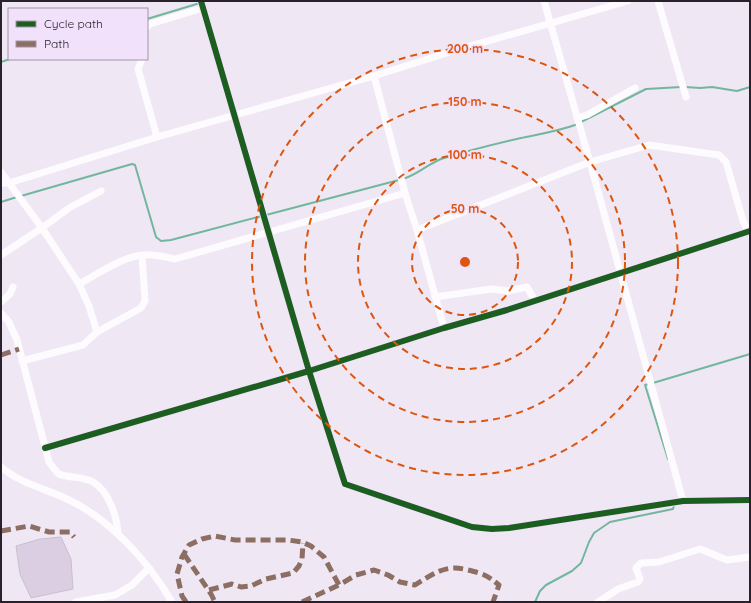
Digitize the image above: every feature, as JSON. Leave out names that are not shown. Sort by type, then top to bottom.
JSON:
[{"type":"street","points":[[544,1],[683,501]]},
{"type":"street","points":[[1,183],[9,183],[234,114],[374,76],[453,51],[628,1]]},
{"type":"street","points":[[658,1],[686,97]]},
{"type":"street","points":[[148,26],[202,4],[309,371],[345,484],[472,527],[492,529],[509,528],[683,501],[750,500]]},
{"type":"street","points":[[142,60],[138,69],[157,137]]},
{"type":"street","points":[[374,76],[405,193],[417,230],[444,328]]},
{"type":"street","points":[[577,118],[587,115],[635,88]]},
{"type":"street","points":[[46,448],[309,371],[621,274],[741,235],[749,231],[743,221],[726,162],[719,155],[649,145],[590,162],[417,230]]},
{"type":"street","points":[[1,172],[42,228],[79,284],[89,306],[97,332]]},
{"type":"street","points":[[1,255],[69,208],[101,191]]},
{"type":"street","points":[[79,284],[121,261],[142,255],[175,259],[268,231],[405,193]]},
{"type":"street","points":[[22,360],[83,345],[97,332],[141,308],[145,301],[142,255]]},
{"type":"street","points":[[1,302],[10,294],[13,287]]},
{"type":"street","points":[[435,297],[490,288],[508,291],[527,287],[534,301]]},
{"type":"street","points":[[1,313],[9,322],[14,331],[49,462],[60,475],[78,477],[93,482],[102,490],[110,503],[118,527],[118,534]]},
{"type":"street","points":[[1,467],[12,476],[30,485],[68,499],[88,510],[105,522],[149,568],[162,585],[172,602]]},
{"type":"street","points":[[598,602],[618,589],[638,582],[640,579],[636,568],[641,563],[659,562],[700,549],[727,560],[750,557]]},
{"type":"street","points":[[76,602],[115,594],[132,585],[149,568]]},
{"type":"building","points":[[61,537],[71,559],[73,589],[31,598],[20,574],[16,546],[40,539]]},
{"type":"waterway","points":[[148,19],[200,3]]},
{"type":"waterway","points":[[1,62],[8,60]]},
{"type":"waterway","points":[[581,122],[646,89],[681,87]]},
{"type":"waterway","points":[[685,87],[712,87],[737,91],[750,87]]},
{"type":"waterway","points":[[403,179],[441,159],[578,124]]},
{"type":"waterway","points":[[21,196],[132,164],[135,165],[156,237],[161,241],[171,240],[262,216]]},
{"type":"waterway","points":[[266,215],[399,180]]},
{"type":"waterway","points":[[1,202],[17,197]]},
{"type":"waterway","points":[[653,383],[750,354]]},
{"type":"waterway","points":[[649,384],[645,385],[668,459]]},
{"type":"waterway","points":[[535,602],[540,591],[546,585],[572,571],[581,563],[594,533],[610,522],[673,509],[674,505]]},
{"type":"marked path","points":[[1,355],[19,349]]},
{"type":"marked path","points":[[1,531],[29,526],[49,532],[70,532],[74,537]]},
{"type":"marked path","points":[[186,602],[182,596],[177,574],[182,557],[189,545],[202,539],[215,536],[235,540],[288,540],[302,542],[311,546],[324,557],[339,585],[356,575],[374,570],[388,575],[400,582],[415,585],[434,573],[447,569],[460,568],[485,575],[499,585],[493,602]]},
{"type":"marked path","points":[[209,590],[232,584],[241,587],[251,586],[266,579],[293,573],[299,566],[302,559],[303,543]]},
{"type":"marked path","points":[[184,554],[215,602]]},
{"type":"marked path","points":[[302,602],[339,585]]},
{"type":"cycle path","points":[[201,1],[309,371],[345,484],[472,527],[492,529],[509,528],[683,501],[750,500]]},
{"type":"cycle path","points":[[45,448],[309,371],[444,328],[507,310],[750,231]]}]
